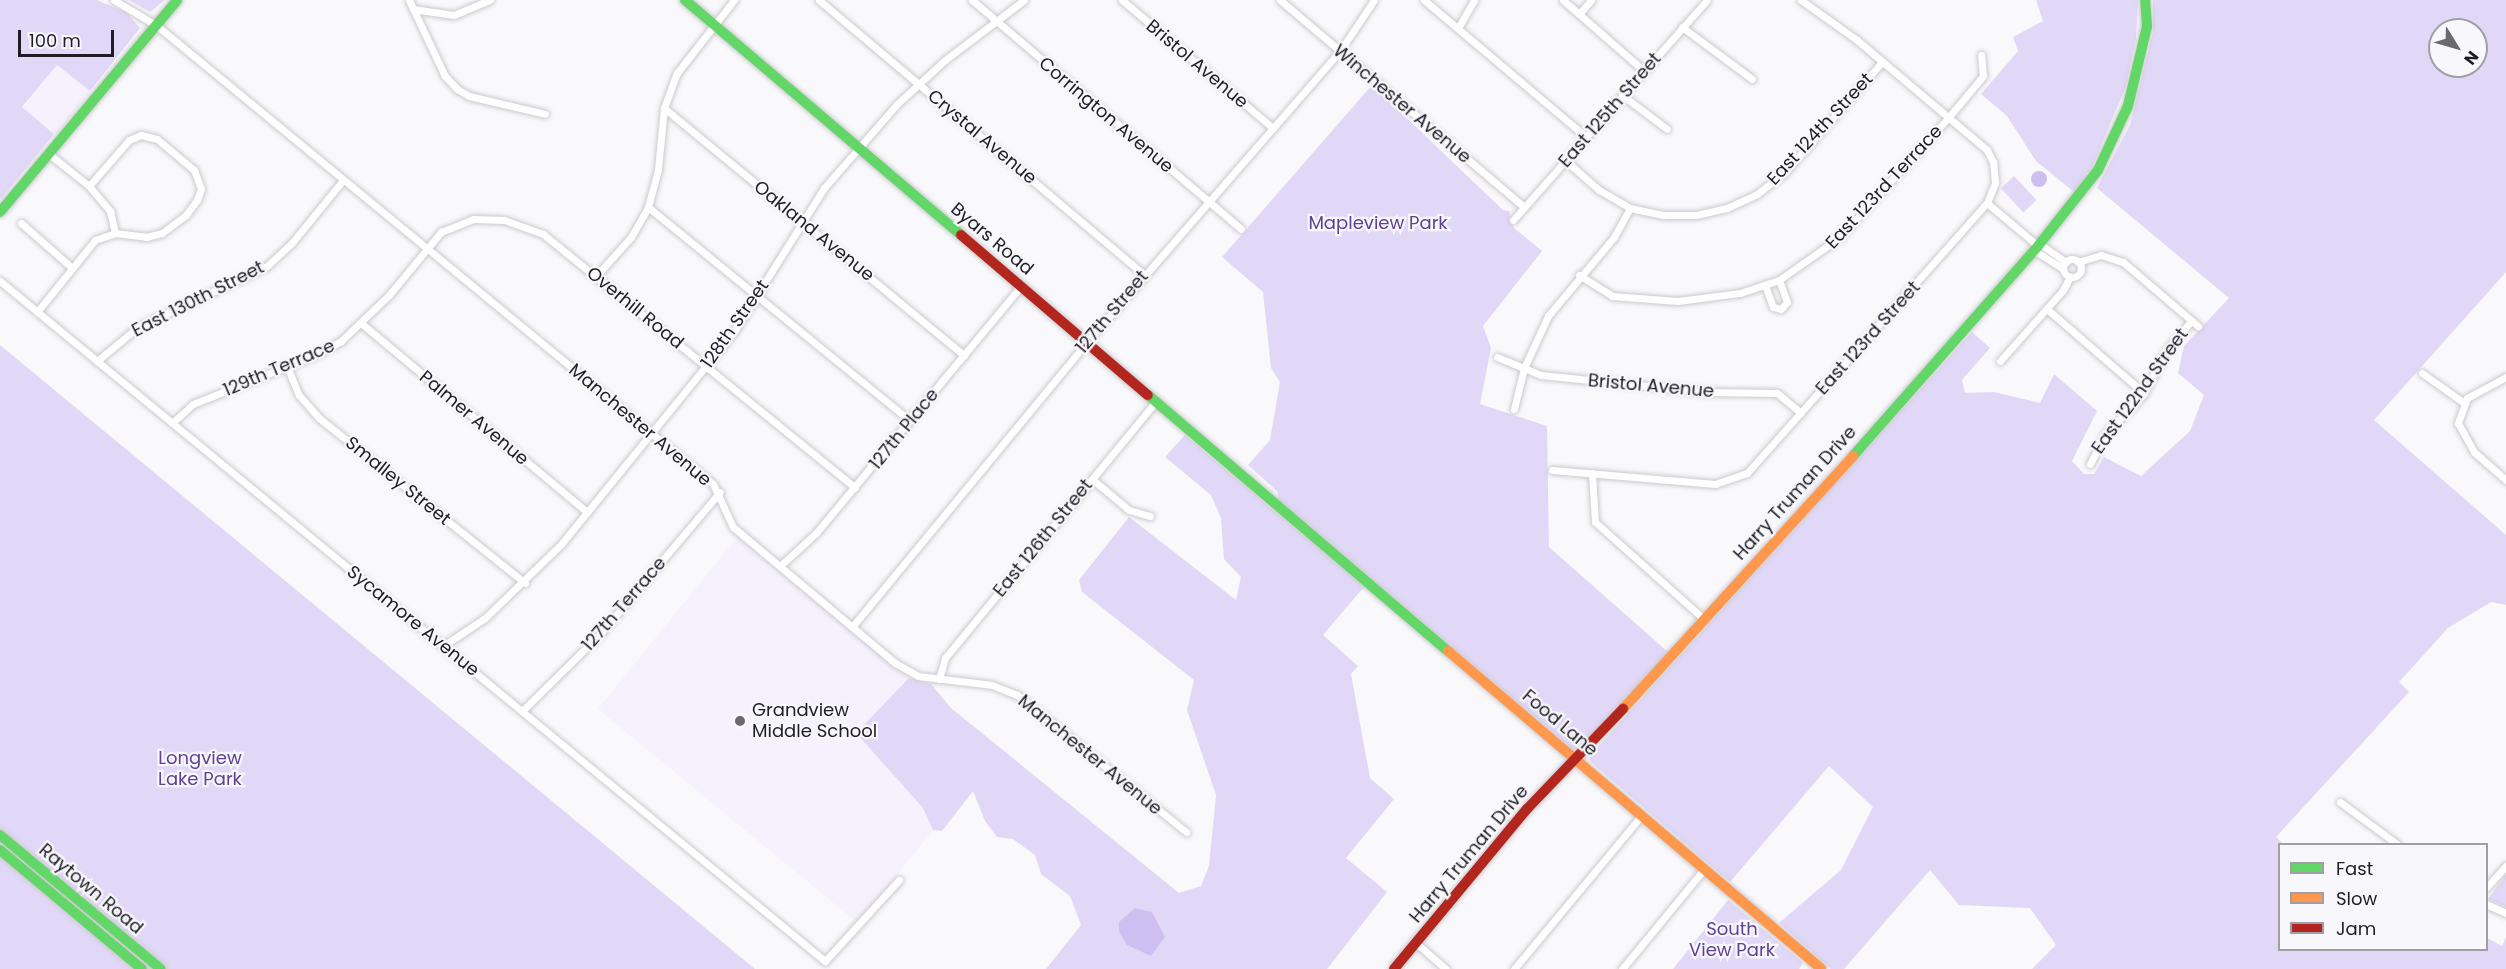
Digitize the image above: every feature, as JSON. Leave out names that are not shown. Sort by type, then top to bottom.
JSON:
[{"type":"main road","points":[[0,212],[177,0]]},
{"type":"main road","name":"Byars Road","points":[[685,0],[1276,504]]},
{"type":"main road","name":"Harry Truman Drive","points":[[1394,969],[1527,808],[1577,759],[2037,247],[2098,170],[2128,106],[2147,26],[2145,0]]},
{"type":"main road","name":"Food Lane","points":[[1276,504],[1821,969]]},
{"type":"main road","name":"Raytown Road","points":[[0,835],[161,969]]},
{"type":"main road","name":"Raytown Road","points":[[0,850],[142,969]]},
{"type":"street","name":"Manchester Avenue","points":[[114,0],[156,25],[720,492],[734,527],[905,670],[939,679],[992,685],[1017,695],[1186,832]]},
{"type":"street","points":[[409,0],[445,76],[457,89],[469,96],[545,114]]},
{"type":"street","points":[[412,9],[454,15],[490,0]]},
{"type":"street","points":[[596,276],[631,237],[648,207],[658,169],[664,108],[677,73],[734,0]]},
{"type":"street","name":"Crystal Avenue","points":[[819,0],[1144,274]]},
{"type":"street","name":"Corrington Avenue","points":[[972,0],[1241,229]]},
{"type":"street","name":"128th Street","points":[[443,646],[485,618],[525,583],[587,512],[706,366],[757,296],[801,221],[858,148],[918,83],[1024,0]]},
{"type":"street","name":"Bristol Avenue","points":[[1122,0],[1272,128]]},
{"type":"street","name":"Winchester Avenue","points":[[1280,0],[1524,207]]},
{"type":"street","name":"127th Street","points":[[852,627],[1144,274],[1340,51],[1374,0]]},
{"type":"street","points":[[1424,0],[1585,136]]},
{"type":"street","points":[[1458,28],[1474,0]]},
{"type":"street","points":[[1563,0],[1644,71]]},
{"type":"street","points":[[1579,14],[1591,0]]},
{"type":"street","name":"East 125th Street","points":[[1513,220],[1707,0]]},
{"type":"street","points":[[1801,0],[1831,19],[1987,150],[1993,162],[1995,183],[1987,203],[2037,247],[2064,265],[2070,277]]},
{"type":"street","points":[[1682,27],[1752,79]]},
{"type":"street","name":"East 123rd Terrace","points":[[1580,275],[1601,291],[1627,299],[1707,299],[1779,280],[1840,237],[1948,118],[1983,76],[1981,56]]},
{"type":"street","name":"East 124th Street","points":[[1564,160],[1599,190],[1630,208],[1664,215],[1696,215],[1727,208],[1757,194],[1785,172],[1882,62]]},
{"type":"street","points":[[1622,95],[1667,129]]},
{"type":"street","name":"Oakland Avenue","points":[[664,108],[964,355]]},
{"type":"street","points":[[37,312],[95,240],[115,233],[146,237],[171,227],[198,200],[198,175],[157,139],[141,135],[129,140],[89,186]]},
{"type":"street","points":[[49,154],[89,186],[110,211],[115,233]]},
{"type":"street","name":"East 130th Street","points":[[97,362],[138,327],[267,266],[291,244],[343,180]]},
{"type":"street","name":"East 123rd Street","points":[[1592,473],[1715,484],[1748,473],[1987,203]]},
{"type":"street","points":[[648,207],[910,421]]},
{"type":"street","points":[[1514,409],[1524,371],[1548,316],[1614,237],[1630,208]]},
{"type":"street","name":"Overhill Road","points":[[426,249],[441,232],[457,223],[504,220],[543,234],[855,488]]},
{"type":"street","points":[[21,223],[72,268]]},
{"type":"street","name":"129th Terrace","points":[[172,423],[193,404],[333,346],[361,323],[426,249]]},
{"type":"street","points":[[2064,265],[2078,262],[2091,255],[2115,258],[2198,326]]},
{"type":"street","points":[[2000,361],[2047,309],[2070,277],[2080,272],[2078,262]]},
{"type":"street","points":[[1765,285],[1773,307],[1781,309],[1787,302],[1779,280]]},
{"type":"street","name":"Sycamore Avenue","points":[[0,281],[825,961],[899,880]]},
{"type":"street","name":"127th Place","points":[[780,566],[816,533],[855,488],[1021,286]]},
{"type":"street","points":[[2047,309],[2144,393]]},
{"type":"street","name":"East 122nd Street","points":[[2090,464],[2105,435],[2144,393],[2166,351],[2192,320]]},
{"type":"street","name":"Palmer Avenue","points":[[361,323],[587,512]]},
{"type":"street","name":"Bristol Avenue","points":[[1497,357],[1524,371],[1706,392],[1777,393],[1801,413]]},
{"type":"street","name":"Smalley Street","points":[[287,366],[299,395],[319,418],[525,583]]},
{"type":"street","points":[[2422,373],[2464,403]]},
{"type":"street","points":[[2506,377],[2464,403],[2458,423],[2474,452],[2506,480]]},
{"type":"street","name":"East 126th Street","points":[[939,679],[945,658],[1156,401]]},
{"type":"street","points":[[1552,470],[1592,473],[1595,522],[1704,619]]},
{"type":"street","points":[[1092,479],[1129,510],[1150,516]]},
{"type":"street","name":"127th Terrace","points":[[522,711],[599,635],[720,492]]},
{"type":"street","points":[[2340,802],[2396,843]]},
{"type":"street","points":[[1514,969],[1642,814]]},
{"type":"street","points":[[2488,887],[2506,866]]},
{"type":"street","points":[[1622,969],[1705,868]]},
{"type":"street","points":[[2488,904],[2506,913]]},
{"type":"street","points":[[1416,943],[1446,969]]},
{"type":"shaded area","points":[[57,65],[90,91],[56,134],[23,108]]},
{"type":"shaded area","points":[[2039,171],[2047,179],[2039,187],[2031,179]]},
{"type":"shaded area","name":"Grandview Middle School","points":[[737,537],[909,678],[856,733],[923,808],[933,830],[858,923],[598,709]]},
{"type":"shaded area","points":[[1135,908],[1152,912],[1165,937],[1151,956],[1127,945],[1119,931],[1119,922]]},
{"type":"green space","points":[[0,0],[97,0],[127,13],[140,28],[90,91],[57,65],[22,107],[54,134],[0,200]]},
{"type":"green space","points":[[129,0],[165,0],[150,12]]},
{"type":"green space","points":[[2036,0],[2138,0],[2136,39],[2126,86],[2092,167],[2074,192],[2036,161],[2007,116],[1981,94],[2018,51],[2013,37],[2043,21]]},
{"type":"green space","points":[[2153,0],[2506,0],[2506,272],[2374,420],[2506,535],[2506,605],[2491,602],[2448,628],[2399,682],[2409,692],[2276,837],[2282,843],[2278,843],[2278,951],[2488,951],[2488,939],[2502,946],[2506,937],[2506,969],[2032,969],[2056,945],[2030,908],[1959,905],[1930,870],[1844,969],[1831,969],[1779,923],[1841,870],[1873,807],[1829,766],[1730,882],[1590,761],[1590,756],[1972,332],[1990,348],[1962,380],[1965,393],[1994,392],[2040,403],[2054,374],[2097,411],[2072,461],[2084,474],[2094,474],[2104,457],[2141,476],[2190,431],[2204,395],[2178,373],[2184,346],[2229,298],[2097,188],[2130,125],[2153,32]]},
{"type":"green space","name":"Mapleview Park","points":[[1372,85],[1503,210],[1509,211],[1514,228],[1542,251],[1483,326],[1491,348],[1480,404],[1547,426],[1549,547],[1668,652],[1579,750],[1572,749],[1278,499],[1278,492],[1248,465],[1270,440],[1280,382],[1271,368],[1263,292],[1222,257]]},
{"type":"green space","points":[[2014,176],[2037,200],[2023,212],[2001,188]]},
{"type":"green space","name":"Longview Lake Park","points":[[0,345],[755,969],[0,969]]},
{"type":"green space","points":[[1185,435],[1364,587],[1323,635],[1358,666],[1351,674],[1370,778],[1394,799],[1346,858],[1387,892],[1327,969],[1046,969],[1081,925],[1070,896],[1041,874],[1035,855],[1013,839],[997,837],[985,821],[973,791],[942,831],[933,830],[923,808],[856,733],[909,678],[931,684],[951,708],[1179,893],[1201,886],[1209,866],[1216,795],[1187,710],[1194,680],[1082,592],[1079,580],[1129,517],[1236,600],[1241,577],[1224,559],[1221,518],[1211,495],[1165,457]]},
{"type":"green space","points":[[2506,874],[2506,907],[2488,899]]},
{"type":"green space","name":"South View Park","points":[[1728,900],[1803,963],[1799,969],[1673,969]]},
{"type":"traffic: fast","points":[[0,212],[177,0]]},
{"type":"traffic: fast","points":[[685,0],[961,235]]},
{"type":"traffic: fast","points":[[1853,456],[2038,246],[2098,170],[2128,106],[2147,26],[2145,0]]},
{"type":"traffic: fast","points":[[1148,395],[1448,651]]},
{"type":"traffic: fast","points":[[0,835],[161,969]]},
{"type":"traffic: fast","points":[[0,850],[142,969]]},
{"type":"traffic: slow","points":[[1623,709],[1853,456]]},
{"type":"traffic: slow","points":[[1448,651],[1821,969]]},
{"type":"traffic: jam","points":[[961,235],[1148,395]]},
{"type":"traffic: jam","points":[[1394,969],[1527,809],[1623,709]]},
{"type":"place","name":"Grandview Middle School","points":[[740,721]]}]
